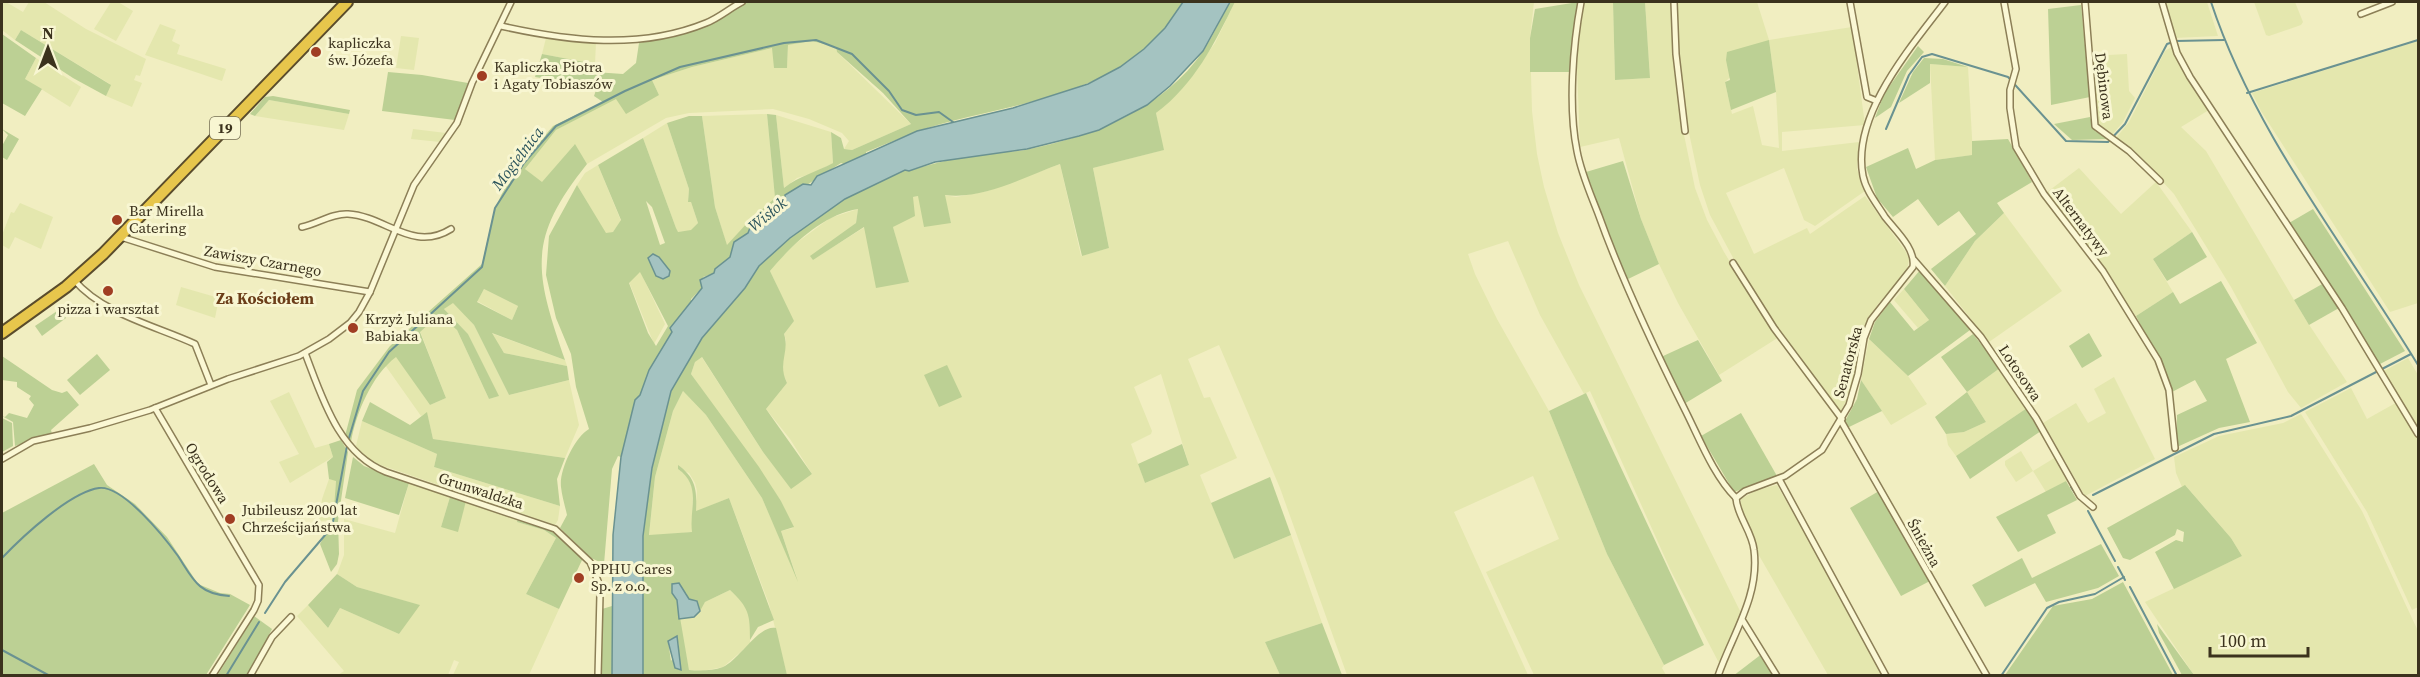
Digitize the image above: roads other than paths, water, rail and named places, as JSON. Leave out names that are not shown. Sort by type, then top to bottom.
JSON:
[{"type":"highway","name":"19","points":[[2,333],[74,280],[119,237],[347,2]]},
{"type":"street","points":[[2,459],[33,441],[90,428],[155,408],[211,385],[305,353],[350,323],[370,292],[414,185],[457,123],[472,82],[512,2]]},
{"type":"street","points":[[501,26],[549,37],[633,42],[706,23],[742,2]]},
{"type":"street","points":[[1581,2],[1577,27],[1574,107],[1575,141],[1581,165],[1606,237],[1644,325],[1710,459],[1736,498],[1737,507],[1750,534],[1755,555],[1743,621],[1720,674]]},
{"type":"street","points":[[1674,2],[1676,54],[1685,130]]},
{"type":"street","points":[[1850,2],[1867,97],[1877,101]]},
{"type":"street","points":[[1914,260],[1875,202],[1863,177],[1866,138],[1877,101],[1891,75],[1945,2]]},
{"type":"street","name":"Alternatywy","points":[[2004,2],[2015,62],[2010,108],[2016,147],[2040,188],[2103,271],[2158,360],[2171,400],[2175,448]]},
{"type":"street","name":"Dębinowa","points":[[2085,2],[2095,126],[2116,141],[2160,182]]},
{"type":"street","points":[[2162,2],[2172,37],[2190,77],[2286,222],[2418,434]]},
{"type":"street","points":[[2361,14],[2392,2]]},
{"type":"street","points":[[302,227],[345,214],[375,220],[413,238],[443,234],[451,229]]},
{"type":"street","name":"Zawiszy Czarnego","points":[[119,237],[215,267],[370,292]]},
{"type":"street","name":"Senatorska","points":[[1736,498],[1744,490],[1779,479],[1817,455],[1841,420],[1855,389],[1867,328],[1877,311],[1910,273],[1914,260]]},
{"type":"street","name":"Lotosowa","points":[[1914,260],[1981,336],[2036,418],[2080,496],[2093,507]]},
{"type":"street","name":"Śnieżna","points":[[1733,263],[1774,328],[1841,420],[1987,675]]},
{"type":"street","points":[[74,280],[84,290],[111,308],[195,344],[211,385]]},
{"type":"street","name":"Grunwaldzka","points":[[305,353],[342,438],[362,460],[386,472],[555,529],[590,562],[598,581],[600,594],[598,675]]},
{"type":"street","name":"Ogrodowa","points":[[155,408],[259,585],[260,593],[254,610],[212,675]]},
{"type":"street","points":[[1779,479],[1886,675]]},
{"type":"street","points":[[250,675],[272,637],[291,617]]},
{"type":"street","points":[[1743,621],[1777,675]]},
{"type":"water","points":[[1183,2],[1230,2],[1203,51],[1170,86],[1147,105],[1099,130],[1079,136],[1027,149],[935,162],[909,171],[905,170],[845,199],[790,238],[759,266],[745,288],[702,338],[671,391],[652,468],[643,536],[643,675],[612,675],[613,535],[621,457],[635,400],[640,395],[649,370],[672,332],[670,328],[702,288],[700,280],[714,273],[715,269],[730,257],[734,242],[748,233],[755,222],[774,211],[775,206],[785,199],[785,195],[803,184],[811,185],[817,176],[917,131],[1013,108],[1088,84],[1120,67],[1144,49],[1165,28]]},
{"type":"water","points":[[653,254],[659,257],[670,271],[669,276],[663,279],[656,276],[648,258]]},
{"type":"water","points":[[679,583],[689,599],[697,601],[700,611],[694,617],[679,619],[672,584]]},
{"type":"water","points":[[677,636],[681,670],[675,668],[668,641]]},
{"type":"waterway","points":[[2211,2],[2230,51],[2277,144],[2418,365]]},
{"type":"waterway","name":"Mogielnica","points":[[349,438],[363,391],[389,352],[482,267],[495,208],[524,163],[556,126],[625,91],[680,67],[784,43],[816,40],[852,54],[889,91],[902,110],[916,115],[939,112],[953,122]]},
{"type":"waterway","points":[[1886,129],[1909,75],[1922,57],[1932,54],[2008,77],[2066,141],[2108,142],[2125,124],[2167,44],[2176,41],[2224,40]]},
{"type":"waterway","points":[[2247,93],[2418,40]]},
{"type":"waterway","points":[[1973,331],[1982,343]]},
{"type":"waterway","points":[[2093,495],[2214,434],[2291,416],[2411,354]]},
{"type":"waterway","name":"Mogielnica","points":[[265,613],[285,582],[332,527],[347,446]]},
{"type":"waterway","points":[[2071,487],[2079,499]]},
{"type":"waterway","points":[[2,558],[61,506],[87,491],[99,488],[109,489],[143,514],[203,589],[229,596]]},
{"type":"waterway","points":[[2088,511],[2115,561]]},
{"type":"waterway","points":[[2118,567],[2125,580]]},
{"type":"waterway","points":[[2001,676],[2047,608],[2059,602],[2095,594],[2124,577]]},
{"type":"waterway","points":[[2130,587],[2177,676]]},
{"type":"waterway","name":"Mogielnica","points":[[226,676],[259,622]]},
{"type":"waterway","points":[[2,650],[50,676]]},
{"type":"place","name":"kapliczka św. Józefa","points":[[316,52]]},
{"type":"place","name":"Kapliczka Piotra i Agaty Tobiaszów","points":[[482,76]]},
{"type":"place","name":"Bar Mirella Catering","points":[[117,220]]},
{"type":"place","name":"pizza i warsztat","points":[[108,291]]},
{"type":"place","name":"Krzyż Juliana Babiaka","points":[[353,328]]},
{"type":"place","name":"Jubileusz 2000 lat Chrześcijaństwa","points":[[230,519]]},
{"type":"place","name":"PPHU Cares Sp. z o.o.","points":[[579,578]]},
{"type":"district","name":"Za Kościołem","points":[[265,298]]},
{"type":"water label","name":"Wisłok","points":[[767,214]]}]
